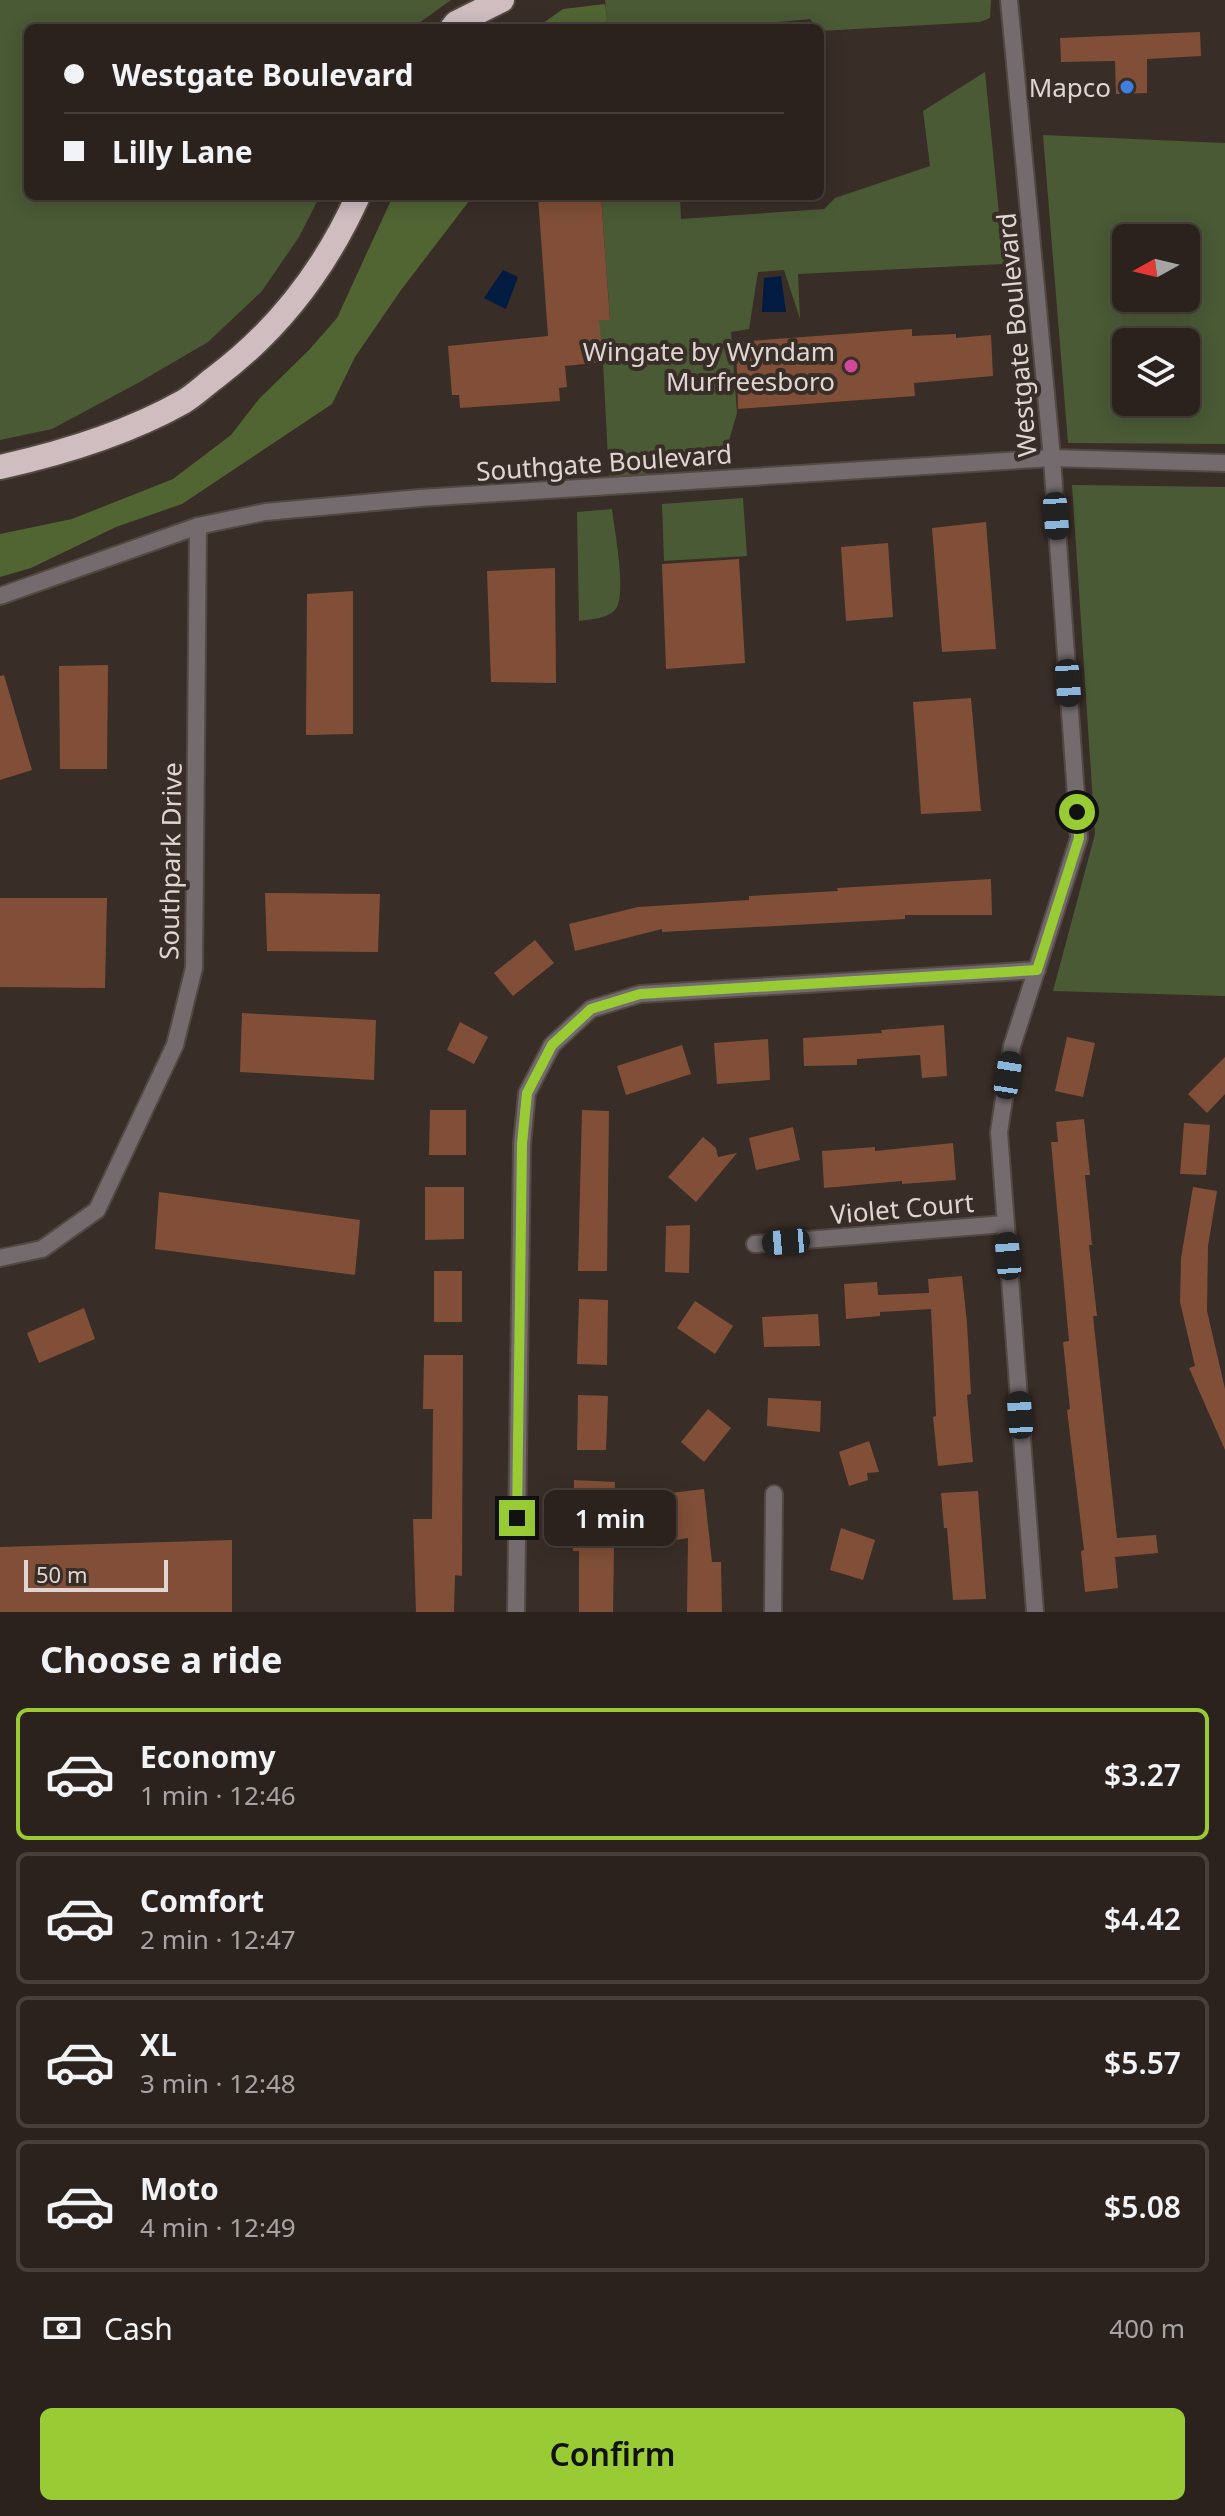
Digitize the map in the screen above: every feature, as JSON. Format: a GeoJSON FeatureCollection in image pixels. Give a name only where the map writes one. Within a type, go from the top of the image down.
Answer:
{"type":"FeatureCollection","features":[{"type":"Feature","properties":{"kind":"highway"},"geometry":{"type":"LineString","coordinates":[[455,24],[502,0]]}},
{"type":"Feature","properties":{"kind":"highway"},"geometry":{"type":"LineString","coordinates":[[0,467],[64,453],[184,401],[246,354],[303,292],[339,238],[356,200]]}},
{"type":"Feature","properties":{"kind":"street","name":"Westgate Boulevard"},"geometry":{"type":"LineString","coordinates":[[1009,0],[1052,458],[1079,838],[1012,1046],[999,1132],[1035,1612]]}},
{"type":"Feature","properties":{"kind":"street","name":"Southgate Boulevard"},"geometry":{"type":"LineString","coordinates":[[0,596],[198,526],[265,512],[416,498],[1052,458],[1225,463]]}},
{"type":"Feature","properties":{"kind":"street","name":"Southpark Drive"},"geometry":{"type":"LineString","coordinates":[[0,1258],[42,1249],[97,1210],[175,1045],[194,968],[198,526]]}},
{"type":"Feature","properties":{"kind":"street"},"geometry":{"type":"LineString","coordinates":[[516,1612],[522,1144],[527,1093],[552,1045],[591,1009],[640,994],[1037,970]]}},
{"type":"Feature","properties":{"kind":"street","name":"Violet Court"},"geometry":{"type":"LineString","coordinates":[[755,1244],[1005,1224]]}},
{"type":"Feature","properties":{"kind":"street"},"geometry":{"type":"LineString","coordinates":[[773,1612],[774,1494]]}},
{"type":"Feature","properties":{"kind":"green space"},"geometry":{"type":"Polygon","coordinates":[[[0,0],[451,0],[418,24],[24,24],[24,200],[318,200],[299,237],[262,291],[208,342],[52,429],[0,440],[0,0]]]}},
{"type":"Feature","properties":{"kind":"green space"},"geometry":{"type":"Polygon","coordinates":[[[605,0],[991,0],[990,18],[980,22],[824,31],[824,24],[814,24],[810,19],[758,24],[605,24],[605,0]]]}},
{"type":"Feature","properties":{"kind":"green space"},"geometry":{"type":"Polygon","coordinates":[[[605,4],[607,19],[605,24],[542,24],[563,9],[605,4]]]}},
{"type":"Feature","properties":{"kind":"green space"},"geometry":{"type":"Polygon","coordinates":[[[985,72],[1004,264],[798,274],[800,319],[784,270],[758,272],[749,329],[731,332],[737,413],[722,464],[609,478],[603,362],[595,320],[610,319],[601,200],[680,200],[681,219],[824,209],[835,198],[930,166],[923,111],[985,72]]]}},
{"type":"Feature","properties":{"kind":"green space"},"geometry":{"type":"Polygon","coordinates":[[[1043,135],[1225,143],[1225,444],[1068,443],[1043,135]]]}},
{"type":"Feature","properties":{"kind":"green space"},"geometry":{"type":"Polygon","coordinates":[[[391,200],[470,200],[401,290],[355,357],[332,404],[182,504],[116,527],[31,568],[0,577],[0,534],[72,519],[173,479],[231,435],[259,399],[337,318],[391,200]]]}},
{"type":"Feature","properties":{"kind":"green space"},"geometry":{"type":"Polygon","coordinates":[[[1072,485],[1225,487],[1225,996],[1053,991],[1095,834],[1072,485]]]}},
{"type":"Feature","properties":{"kind":"green space"},"geometry":{"type":"Polygon","coordinates":[[[743,498],[747,556],[664,561],[662,504],[743,498]]]}},
{"type":"Feature","properties":{"kind":"green space"},"geometry":{"type":"Polygon","coordinates":[[[612,509],[620,577],[619,603],[607,615],[579,621],[577,512],[612,509]]]}},
{"type":"Feature","properties":{"kind":"water"},"geometry":{"type":"Polygon","coordinates":[[[503,270],[518,277],[506,309],[484,298],[503,270]]]}},
{"type":"Feature","properties":{"kind":"water"},"geometry":{"type":"Polygon","coordinates":[[[781,276],[786,312],[762,312],[764,278],[781,276]]]}},
{"type":"Feature","properties":{"kind":"building"},"geometry":{"type":"Polygon","coordinates":[[[1200,32],[1201,56],[1147,59],[1147,93],[1116,94],[1115,61],[1061,62],[1060,38],[1200,32]]]}},
{"type":"Feature","properties":{"kind":"building"},"geometry":{"type":"Polygon","coordinates":[[[538,200],[601,200],[610,320],[599,320],[603,362],[565,366],[567,387],[559,388],[560,401],[460,408],[459,395],[452,395],[448,346],[548,336],[538,200]]]}},
{"type":"Feature","properties":{"kind":"building"},"geometry":{"type":"Polygon","coordinates":[[[912,329],[912,336],[956,334],[956,338],[991,335],[993,376],[914,383],[915,396],[738,409],[736,342],[912,329]]]}},
{"type":"Feature","properties":{"kind":"building"},"geometry":{"type":"Polygon","coordinates":[[[986,522],[996,649],[942,652],[932,528],[986,522]]]}},
{"type":"Feature","properties":{"kind":"building"},"geometry":{"type":"Polygon","coordinates":[[[888,543],[893,617],[846,621],[841,547],[888,543]]]}},
{"type":"Feature","properties":{"kind":"building"},"geometry":{"type":"Polygon","coordinates":[[[739,559],[745,663],[666,669],[662,564],[739,559]]]}},
{"type":"Feature","properties":{"kind":"building"},"geometry":{"type":"Polygon","coordinates":[[[555,568],[556,683],[491,682],[487,571],[555,568]]]}},
{"type":"Feature","properties":{"kind":"building"},"geometry":{"type":"Polygon","coordinates":[[[353,591],[353,734],[306,735],[307,594],[353,591]]]}},
{"type":"Feature","properties":{"kind":"building"},"geometry":{"type":"Polygon","coordinates":[[[108,665],[107,769],[60,769],[59,666],[108,665]]]}},
{"type":"Feature","properties":{"kind":"building"},"geometry":{"type":"Polygon","coordinates":[[[4,675],[32,770],[0,780],[0,676],[4,675]]]}},
{"type":"Feature","properties":{"kind":"building"},"geometry":{"type":"Polygon","coordinates":[[[971,698],[981,811],[921,814],[913,702],[971,698]]]}},
{"type":"Feature","properties":{"kind":"building"},"geometry":{"type":"Polygon","coordinates":[[[991,879],[992,915],[905,915],[905,919],[662,932],[662,929],[575,951],[569,924],[638,907],[749,900],[749,896],[838,891],[837,888],[991,879]]]}},
{"type":"Feature","properties":{"kind":"building"},"geometry":{"type":"Polygon","coordinates":[[[265,893],[380,894],[378,952],[267,951],[265,893]]]}},
{"type":"Feature","properties":{"kind":"building"},"geometry":{"type":"Polygon","coordinates":[[[0,898],[107,898],[105,988],[0,987],[0,898]]]}},
{"type":"Feature","properties":{"kind":"building"},"geometry":{"type":"Polygon","coordinates":[[[535,940],[554,963],[513,996],[494,973],[535,940]]]}},
{"type":"Feature","properties":{"kind":"building"},"geometry":{"type":"Polygon","coordinates":[[[242,1013],[376,1020],[374,1080],[240,1072],[242,1013]]]}},
{"type":"Feature","properties":{"kind":"building"},"geometry":{"type":"Polygon","coordinates":[[[460,1022],[488,1037],[474,1064],[447,1050],[460,1022]]]}},
{"type":"Feature","properties":{"kind":"building"},"geometry":{"type":"Polygon","coordinates":[[[944,1025],[947,1076],[922,1078],[920,1055],[857,1059],[857,1065],[804,1066],[803,1038],[944,1025]]]}},
{"type":"Feature","properties":{"kind":"building"},"geometry":{"type":"Polygon","coordinates":[[[1067,1037],[1095,1043],[1083,1097],[1055,1091],[1067,1037]]]}},
{"type":"Feature","properties":{"kind":"building"},"geometry":{"type":"Polygon","coordinates":[[[768,1039],[770,1080],[717,1084],[714,1043],[768,1039]]]}},
{"type":"Feature","properties":{"kind":"building"},"geometry":{"type":"Polygon","coordinates":[[[682,1045],[691,1074],[626,1095],[617,1066],[682,1045]]]}},
{"type":"Feature","properties":{"kind":"building"},"geometry":{"type":"Polygon","coordinates":[[[1225,1057],[1225,1094],[1207,1113],[1188,1094],[1225,1057]]]}},
{"type":"Feature","properties":{"kind":"building"},"geometry":{"type":"Polygon","coordinates":[[[430,1110],[466,1110],[466,1155],[429,1155],[430,1110]]]}},
{"type":"Feature","properties":{"kind":"building"},"geometry":{"type":"Polygon","coordinates":[[[582,1110],[609,1111],[607,1271],[578,1271],[582,1110]]]}},
{"type":"Feature","properties":{"kind":"building"},"geometry":{"type":"Polygon","coordinates":[[[1084,1119],[1090,1175],[1085,1175],[1092,1245],[1089,1245],[1097,1316],[1093,1316],[1117,1538],[1156,1535],[1158,1553],[1115,1557],[1118,1588],[1085,1592],[1081,1551],[1084,1550],[1067,1410],[1070,1409],[1063,1342],[1069,1341],[1051,1142],[1058,1142],[1056,1122],[1084,1119]]]}},
{"type":"Feature","properties":{"kind":"building"},"geometry":{"type":"Polygon","coordinates":[[[1184,1123],[1210,1125],[1206,1175],[1180,1174],[1184,1123]]]}},
{"type":"Feature","properties":{"kind":"building"},"geometry":{"type":"Polygon","coordinates":[[[793,1127],[800,1160],[756,1170],[749,1138],[793,1127]]]}},
{"type":"Feature","properties":{"kind":"building"},"geometry":{"type":"Polygon","coordinates":[[[703,1137],[716,1148],[718,1157],[737,1153],[696,1202],[668,1177],[703,1137]]]}},
{"type":"Feature","properties":{"kind":"building"},"geometry":{"type":"Polygon","coordinates":[[[953,1143],[956,1180],[824,1188],[822,1151],[875,1147],[875,1151],[953,1143]]]}},
{"type":"Feature","properties":{"kind":"building"},"geometry":{"type":"Polygon","coordinates":[[[425,1187],[464,1187],[464,1239],[425,1240],[425,1187]]]}},
{"type":"Feature","properties":{"kind":"building"},"geometry":{"type":"Polygon","coordinates":[[[1193,1187],[1217,1191],[1208,1246],[1207,1311],[1225,1389],[1225,1450],[1189,1368],[1195,1366],[1180,1302],[1181,1258],[1193,1187]]]}},
{"type":"Feature","properties":{"kind":"building"},"geometry":{"type":"Polygon","coordinates":[[[159,1192],[360,1220],[355,1275],[155,1249],[159,1192]]]}},
{"type":"Feature","properties":{"kind":"building"},"geometry":{"type":"Polygon","coordinates":[[[690,1225],[689,1273],[665,1272],[666,1226],[690,1225]]]}},
{"type":"Feature","properties":{"kind":"building"},"geometry":{"type":"Polygon","coordinates":[[[434,1271],[462,1271],[462,1322],[434,1322],[434,1271]]]}},
{"type":"Feature","properties":{"kind":"building"},"geometry":{"type":"Polygon","coordinates":[[[962,1276],[973,1462],[938,1466],[933,1417],[936,1416],[931,1309],[880,1312],[880,1316],[846,1319],[844,1284],[877,1282],[878,1295],[929,1293],[928,1279],[962,1276]]]}},
{"type":"Feature","properties":{"kind":"building"},"geometry":{"type":"Polygon","coordinates":[[[579,1299],[608,1300],[607,1365],[577,1364],[579,1299]]]}},
{"type":"Feature","properties":{"kind":"building"},"geometry":{"type":"Polygon","coordinates":[[[695,1301],[733,1326],[715,1354],[677,1328],[695,1301]]]}},
{"type":"Feature","properties":{"kind":"building"},"geometry":{"type":"Polygon","coordinates":[[[84,1308],[95,1339],[39,1363],[27,1333],[84,1308]]]}},
{"type":"Feature","properties":{"kind":"building"},"geometry":{"type":"Polygon","coordinates":[[[818,1314],[820,1346],[764,1347],[762,1317],[818,1314]]]}},
{"type":"Feature","properties":{"kind":"building"},"geometry":{"type":"Polygon","coordinates":[[[424,1355],[463,1355],[462,1576],[455,1575],[454,1612],[416,1612],[413,1519],[432,1519],[433,1409],[423,1409],[424,1355]]]}},
{"type":"Feature","properties":{"kind":"building"},"geometry":{"type":"Polygon","coordinates":[[[578,1395],[608,1396],[606,1450],[577,1450],[578,1395]]]}},
{"type":"Feature","properties":{"kind":"building"},"geometry":{"type":"Polygon","coordinates":[[[768,1398],[821,1401],[820,1432],[767,1426],[768,1398]]]}},
{"type":"Feature","properties":{"kind":"building"},"geometry":{"type":"Polygon","coordinates":[[[708,1409],[731,1428],[704,1462],[681,1442],[708,1409]]]}},
{"type":"Feature","properties":{"kind":"building"},"geometry":{"type":"Polygon","coordinates":[[[869,1441],[879,1472],[867,1473],[868,1480],[849,1486],[839,1452],[869,1441]]]}},
{"type":"Feature","properties":{"kind":"building"},"geometry":{"type":"Polygon","coordinates":[[[574,1480],[615,1482],[613,1612],[579,1612],[579,1551],[573,1551],[574,1480]]]}},
{"type":"Feature","properties":{"kind":"building"},"geometry":{"type":"Polygon","coordinates":[[[704,1489],[712,1562],[721,1562],[722,1612],[687,1612],[688,1538],[676,1540],[670,1493],[704,1489]]]}},
{"type":"Feature","properties":{"kind":"building"},"geometry":{"type":"Polygon","coordinates":[[[978,1491],[986,1599],[953,1600],[941,1493],[978,1491]]]}},
{"type":"Feature","properties":{"kind":"building"},"geometry":{"type":"Polygon","coordinates":[[[841,1528],[875,1540],[863,1580],[830,1570],[841,1528]]]}},
{"type":"Feature","properties":{"kind":"building"},"geometry":{"type":"Polygon","coordinates":[[[232,1540],[232,1612],[0,1612],[0,1547],[232,1540]]]}},
{"type":"Feature","properties":{"kind":"place","name":"Mapco"},"geometry":{"type":"Point","coordinates":[1127,87]}},
{"type":"Feature","properties":{"kind":"place","name":"Wingate by Wyndam Murfreesboro"},"geometry":{"type":"Point","coordinates":[851,366]}},
{"type":"Feature","properties":{"kind":"route"},"geometry":{"type":"LineString","coordinates":[[517,1518],[522,1144],[527,1093],[552,1045],[591,1009],[640,994],[1037,970],[1079,838],[1077,812]]}}]}
